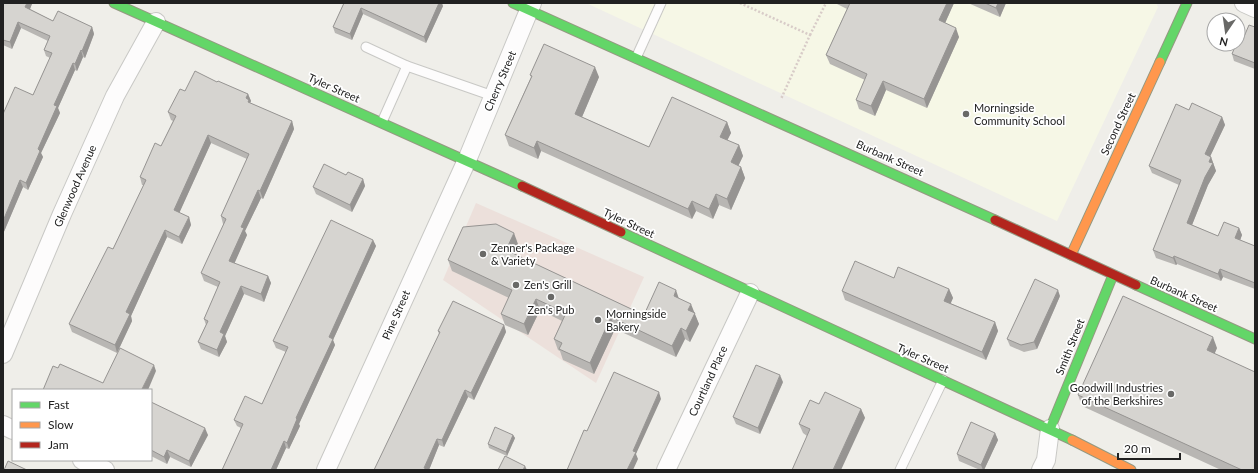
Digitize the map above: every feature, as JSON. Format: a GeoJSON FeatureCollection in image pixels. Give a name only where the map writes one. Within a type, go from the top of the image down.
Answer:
{"type":"FeatureCollection","features":[{"type":"Feature","properties":{"kind":"street","name":"Tyler Street"},"geometry":{"type":"LineString","coordinates":[[114,3],[467,160],[750,293],[1050,429],[1131,470]]}},
{"type":"Feature","properties":{"kind":"street","name":"Burbank Street"},"geometry":{"type":"LineString","coordinates":[[513,3],[531,7],[636,59],[921,185],[1113,275],[1255,339]]}},
{"type":"Feature","properties":{"kind":"street","name":"Second Street"},"geometry":{"type":"LineString","coordinates":[[1071,255],[1187,3]]}},
{"type":"Feature","properties":{"kind":"street"},"geometry":{"type":"LineString","coordinates":[[1244,3],[1255,8]]}},
{"type":"Feature","properties":{"kind":"street","name":"Cherry Street"},"geometry":{"type":"LineString","coordinates":[[467,160],[531,7]]}},
{"type":"Feature","properties":{"kind":"street","name":"Glenwood Avenue"},"geometry":{"type":"LineString","coordinates":[[3,354],[62,214],[112,103],[156,22]]}},
{"type":"Feature","properties":{"kind":"street","name":"Pine Street"},"geometry":{"type":"LineString","coordinates":[[326,470],[467,160]]}},
{"type":"Feature","properties":{"kind":"street","name":"Smith Street"},"geometry":{"type":"LineString","coordinates":[[1050,429],[1113,275]]}},
{"type":"Feature","properties":{"kind":"street","name":"Courtland Place"},"geometry":{"type":"LineString","coordinates":[[666,470],[750,293]]}},
{"type":"Feature","properties":{"kind":"street"},"geometry":{"type":"LineString","coordinates":[[3,425],[12,430]]}},
{"type":"Feature","properties":{"kind":"street"},"geometry":{"type":"LineString","coordinates":[[1041,470],[1046,460],[1050,429]]}},
{"type":"Feature","properties":{"kind":"street"},"geometry":{"type":"LineString","coordinates":[[84,461],[105,470]]}},
{"type":"Feature","properties":{"kind":"lane"},"geometry":{"type":"LineString","coordinates":[[636,59],[662,3]]}},
{"type":"Feature","properties":{"kind":"lane"},"geometry":{"type":"LineString","coordinates":[[366,48],[407,66],[493,96]]}},
{"type":"Feature","properties":{"kind":"lane"},"geometry":{"type":"LineString","coordinates":[[382,122],[407,66]]}},
{"type":"Feature","properties":{"kind":"lane"},"geometry":{"type":"LineString","coordinates":[[900,470],[943,380]]}},
{"type":"Feature","properties":{"kind":"path"},"geometry":{"type":"LineString","coordinates":[[740,3],[810,36]]}},
{"type":"Feature","properties":{"kind":"path"},"geometry":{"type":"LineString","coordinates":[[779,102],[826,3]]}},
{"type":"Feature","properties":{"kind":"shaded area","name":"Morningside Community School"},"geometry":{"type":"Polygon","coordinates":[[[586,3],[1156,3],[1158,7],[1057,221],[586,3]]]}},
{"type":"Feature","properties":{"kind":"shaded area"},"geometry":{"type":"Polygon","coordinates":[[[476,203],[644,277],[596,383],[443,280],[476,203]]]}},
{"type":"Feature","properties":{"kind":"building"},"geometry":{"type":"Polygon","coordinates":[[[3,3],[27,3],[25,7],[53,21],[58,11],[92,27],[82,51],[81,50],[75,64],[73,63],[54,105],[57,106],[38,149],[40,151],[26,183],[20,180],[3,221],[3,114],[15,87],[33,95],[52,53],[44,50],[50,36],[18,22],[10,42],[3,40],[3,3]]]}},
{"type":"Feature","properties":{"kind":"building"},"geometry":{"type":"Polygon","coordinates":[[[344,3],[439,3],[424,37],[361,8],[350,34],[333,27],[344,3]]]}},
{"type":"Feature","properties":{"kind":"building"},"geometry":{"type":"Polygon","coordinates":[[[850,3],[947,3],[939,20],[956,28],[924,99],[883,81],[871,106],[856,100],[867,74],[826,55],[850,3]]]}},
{"type":"Feature","properties":{"kind":"building"},"geometry":{"type":"Polygon","coordinates":[[[985,3],[998,3],[996,8],[985,3]]]}},
{"type":"Feature","properties":{"kind":"building"},"geometry":{"type":"Polygon","coordinates":[[[1249,25],[1255,27],[1255,63],[1232,54],[1233,52],[1246,52],[1246,32],[1249,25]]]}},
{"type":"Feature","properties":{"kind":"building"},"geometry":{"type":"Polygon","coordinates":[[[544,44],[595,67],[575,114],[649,147],[672,97],[727,122],[720,137],[739,145],[731,162],[741,167],[727,199],[716,194],[709,209],[692,201],[688,209],[537,141],[534,148],[505,135],[532,76],[530,75],[544,44]]]}},
{"type":"Feature","properties":{"kind":"building"},"geometry":{"type":"Polygon","coordinates":[[[195,71],[217,82],[218,81],[248,94],[246,98],[249,100],[248,102],[292,121],[260,191],[258,190],[241,227],[244,228],[229,261],[268,276],[261,294],[241,286],[220,332],[224,334],[217,350],[198,342],[208,321],[204,319],[220,282],[201,273],[226,219],[221,216],[249,154],[208,135],[174,210],[189,217],[179,237],[165,230],[126,312],[130,314],[115,345],[69,324],[108,247],[113,249],[146,180],[140,177],[155,143],[161,146],[176,116],[168,112],[180,89],[185,91],[195,71]]]}},
{"type":"Feature","properties":{"kind":"building"},"geometry":{"type":"Polygon","coordinates":[[[1192,103],[1222,117],[1205,154],[1211,157],[1209,162],[1213,163],[1205,177],[1187,223],[1218,236],[1224,222],[1239,228],[1235,238],[1255,246],[1255,283],[1220,269],[1218,274],[1174,256],[1173,258],[1153,250],[1181,180],[1149,166],[1176,104],[1189,110],[1192,103]]]}},
{"type":"Feature","properties":{"kind":"building"},"geometry":{"type":"Polygon","coordinates":[[[324,164],[346,175],[348,172],[363,179],[350,205],[313,187],[324,164]]]}},
{"type":"Feature","properties":{"kind":"building"},"geometry":{"type":"Polygon","coordinates":[[[331,220],[373,240],[329,337],[333,339],[296,418],[297,419],[287,443],[284,441],[271,470],[222,470],[243,424],[234,420],[245,396],[262,404],[288,347],[273,341],[331,220]]]}},
{"type":"Feature","properties":{"kind":"building"},"geometry":{"type":"Polygon","coordinates":[[[496,224],[514,233],[506,250],[644,315],[659,282],[676,290],[674,296],[691,304],[688,310],[695,313],[686,331],[681,328],[672,346],[611,317],[590,363],[559,349],[562,343],[554,339],[566,313],[536,299],[524,324],[501,314],[512,290],[448,260],[463,227],[496,224]]]}},
{"type":"Feature","properties":{"kind":"building"},"geometry":{"type":"Polygon","coordinates":[[[855,261],[894,278],[898,267],[949,289],[944,301],[995,322],[982,352],[842,291],[855,261]]]}},
{"type":"Feature","properties":{"kind":"building"},"geometry":{"type":"Polygon","coordinates":[[[1035,279],[1058,290],[1034,342],[1021,345],[1007,339],[1035,279]]]}},
{"type":"Feature","properties":{"kind":"building","name":"Goodwill Industries of the Berkshires"},"geometry":{"type":"Polygon","coordinates":[[[1123,296],[1213,337],[1207,350],[1255,372],[1255,470],[1242,470],[1078,395],[1123,296]]]}},
{"type":"Feature","properties":{"kind":"building"},"geometry":{"type":"Polygon","coordinates":[[[453,301],[504,325],[471,393],[465,390],[442,440],[437,439],[424,468],[427,469],[374,470],[440,332],[438,331],[453,301]]]}},
{"type":"Feature","properties":{"kind":"building"},"geometry":{"type":"Polygon","coordinates":[[[120,348],[154,365],[142,389],[43,389],[53,366],[58,368],[60,364],[103,383],[120,348]]]}},
{"type":"Feature","properties":{"kind":"building"},"geometry":{"type":"Polygon","coordinates":[[[756,365],[780,375],[758,428],[733,417],[756,365]]]}},
{"type":"Feature","properties":{"kind":"building"},"geometry":{"type":"Polygon","coordinates":[[[614,372],[659,392],[633,451],[636,452],[627,470],[567,470],[584,430],[587,431],[614,372]]]}},
{"type":"Feature","properties":{"kind":"building"},"geometry":{"type":"Polygon","coordinates":[[[825,392],[861,409],[833,470],[792,470],[810,429],[799,424],[810,400],[819,404],[825,392]]]}},
{"type":"Feature","properties":{"kind":"building"},"geometry":{"type":"Polygon","coordinates":[[[152,402],[205,428],[189,461],[167,450],[164,457],[152,451],[152,402]]]}},
{"type":"Feature","properties":{"kind":"building"},"geometry":{"type":"Polygon","coordinates":[[[971,422],[995,433],[981,465],[957,454],[971,422]]]}},
{"type":"Feature","properties":{"kind":"building"},"geometry":{"type":"Polygon","coordinates":[[[495,427],[513,435],[506,452],[488,444],[495,427]]]}},
{"type":"Feature","properties":{"kind":"building"},"geometry":{"type":"Polygon","coordinates":[[[505,456],[525,466],[523,470],[498,470],[505,456]]]}},
{"type":"Feature","properties":{"kind":"building"},"geometry":{"type":"Polygon","coordinates":[[[8,461],[27,470],[4,470],[8,461]]]}},
{"type":"Feature","properties":{"kind":"traffic: fast"},"geometry":{"type":"LineString","coordinates":[[114,3],[522,186]]}},
{"type":"Feature","properties":{"kind":"traffic: fast"},"geometry":{"type":"LineString","coordinates":[[513,3],[995,220]]}},
{"type":"Feature","properties":{"kind":"traffic: fast"},"geometry":{"type":"LineString","coordinates":[[1160,62],[1187,3]]}},
{"type":"Feature","properties":{"kind":"traffic: fast"},"geometry":{"type":"LineString","coordinates":[[621,232],[1072,440]]}},
{"type":"Feature","properties":{"kind":"traffic: fast"},"geometry":{"type":"LineString","coordinates":[[1050,429],[1113,275]]}},
{"type":"Feature","properties":{"kind":"traffic: fast"},"geometry":{"type":"LineString","coordinates":[[1136,285],[1255,339]]}},
{"type":"Feature","properties":{"kind":"traffic: slow"},"geometry":{"type":"LineString","coordinates":[[1071,255],[1160,62]]}},
{"type":"Feature","properties":{"kind":"traffic: slow"},"geometry":{"type":"LineString","coordinates":[[1072,440],[1131,470]]}},
{"type":"Feature","properties":{"kind":"traffic: jam"},"geometry":{"type":"LineString","coordinates":[[522,186],[621,232]]}},
{"type":"Feature","properties":{"kind":"traffic: jam"},"geometry":{"type":"LineString","coordinates":[[995,220],[1136,285]]}},
{"type":"Feature","properties":{"kind":"place","name":"Morningside Community School"},"geometry":{"type":"Point","coordinates":[966,114]}},
{"type":"Feature","properties":{"kind":"place","name":"Zenner's Package & Variety"},"geometry":{"type":"Point","coordinates":[483,254]}},
{"type":"Feature","properties":{"kind":"place","name":"Zen's Grill"},"geometry":{"type":"Point","coordinates":[516,285]}},
{"type":"Feature","properties":{"kind":"place","name":"Zen's Pub"},"geometry":{"type":"Point","coordinates":[551,297]}},
{"type":"Feature","properties":{"kind":"place","name":"Morningside Bakery"},"geometry":{"type":"Point","coordinates":[598,320]}},
{"type":"Feature","properties":{"kind":"place","name":"Goodwill Industries of the Berkshires"},"geometry":{"type":"Point","coordinates":[1171,394]}}]}
